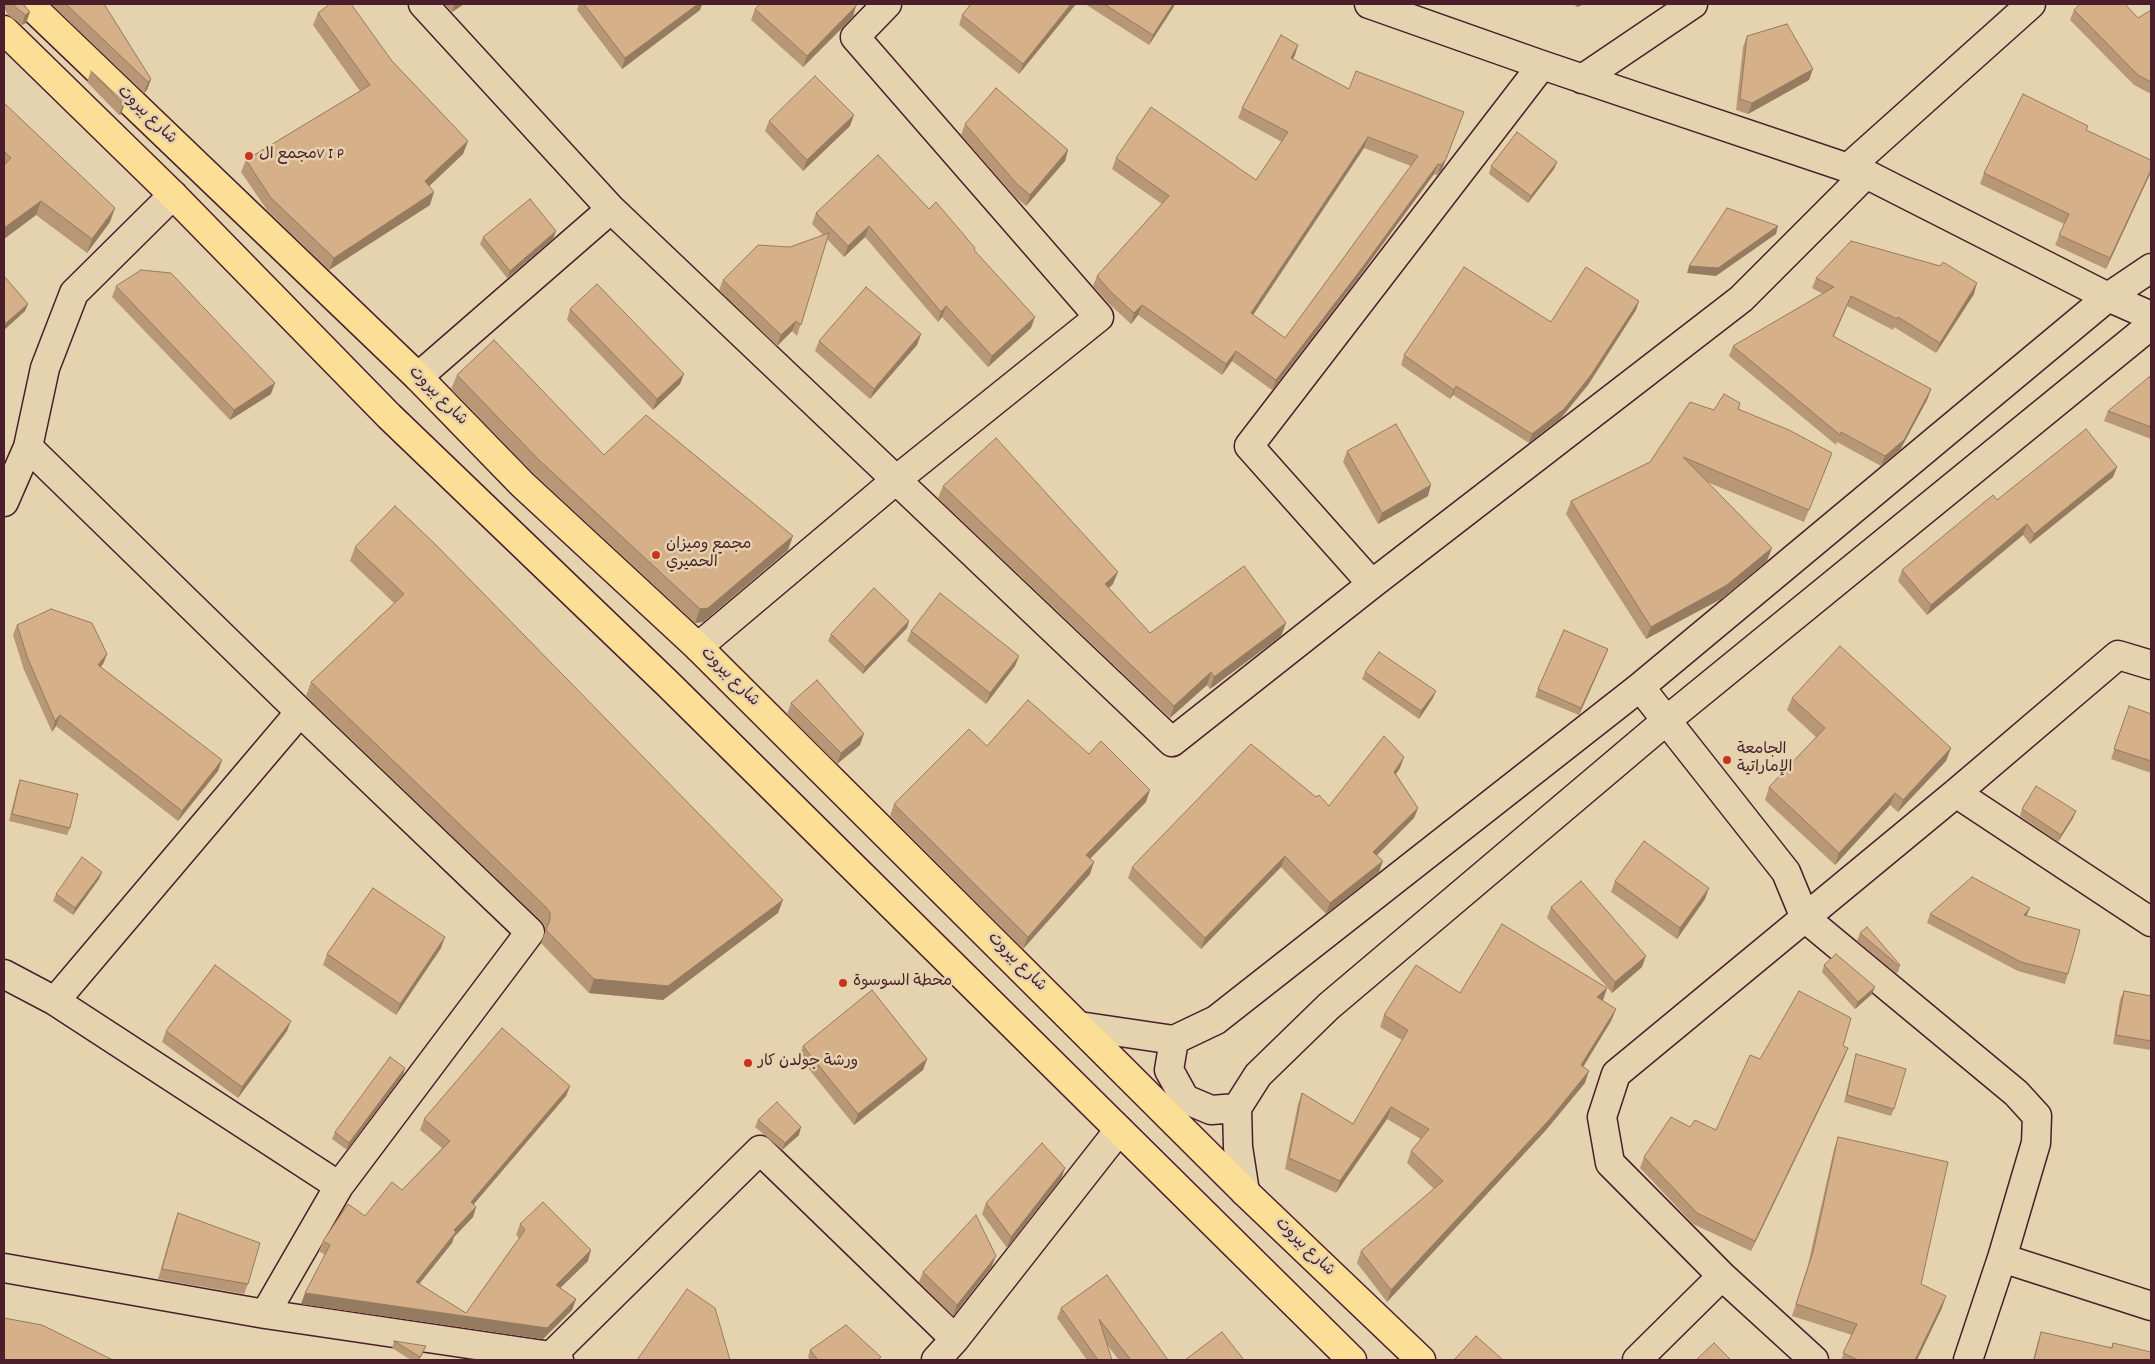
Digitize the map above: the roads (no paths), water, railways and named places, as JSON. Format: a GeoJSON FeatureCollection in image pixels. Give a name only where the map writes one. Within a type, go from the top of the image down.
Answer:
{"type":"FeatureCollection","features":[{"type":"Feature","properties":{"kind":"main road","name":"شارع بيروت"},"geometry":{"type":"LineString","coordinates":[[29,4],[418,377],[522,484],[698,647],[1245,1192],[1421,1360]]}},
{"type":"Feature","properties":{"kind":"main road"},"geometry":{"type":"LineString","coordinates":[[4,30],[173,195],[389,416],[668,684],[1352,1360]]}},
{"type":"Feature","properties":{"kind":"main road"},"geometry":{"type":"LineString","coordinates":[[491,514],[522,484]]}},
{"type":"Feature","properties":{"kind":"street"},"geometry":{"type":"LineString","coordinates":[[423,4],[611,208],[1172,742],[1372,584],[1741,299],[1857,171],[2031,4]]}},
{"type":"Feature","properties":{"kind":"street"},"geometry":{"type":"LineString","coordinates":[[698,647],[896,480],[1099,317],[855,37],[887,4]]}},
{"type":"Feature","properties":{"kind":"street"},"geometry":{"type":"LineString","coordinates":[[1369,4],[1542,66],[1857,171],[2108,297],[2151,316]]}},
{"type":"Feature","properties":{"kind":"street"},"geometry":{"type":"LineString","coordinates":[[1582,79],[1693,4]]}},
{"type":"Feature","properties":{"kind":"street"},"geometry":{"type":"LineString","coordinates":[[1372,584],[1249,446],[1542,66]]}},
{"type":"Feature","properties":{"kind":"street"},"geometry":{"type":"LineString","coordinates":[[4,502],[28,447],[45,368],[74,293],[173,195]]}},
{"type":"Feature","properties":{"kind":"street"},"geometry":{"type":"LineString","coordinates":[[418,377],[611,208]]}},
{"type":"Feature","properties":{"kind":"street"},"geometry":{"type":"LineString","coordinates":[[1079,1026],[1174,1040],[1216,1020],[1640,687],[2108,297],[2151,268]]}},
{"type":"Feature","properties":{"kind":"street"},"geometry":{"type":"LineString","coordinates":[[1245,1192],[1238,1147],[1237,1108],[1258,1075],[1329,1006],[1666,720],[2151,325]]}},
{"type":"Feature","properties":{"kind":"street"},"geometry":{"type":"LineString","coordinates":[[28,447],[300,712],[530,932],[339,1186],[266,1314]]}},
{"type":"Feature","properties":{"kind":"street"},"geometry":{"type":"LineString","coordinates":[[1814,1360],[1722,1276],[1610,1163],[1602,1117],[1616,1074],[1956,793],[2118,655],[2151,665]]}},
{"type":"Feature","properties":{"kind":"street"},"geometry":{"type":"LineString","coordinates":[[1640,687],[1786,872],[1805,918],[2016,1093],[2037,1116],[2036,1143],[2002,1258],[1968,1360]]}},
{"type":"Feature","properties":{"kind":"street"},"geometry":{"type":"LineString","coordinates":[[55,1001],[300,712]]}},
{"type":"Feature","properties":{"kind":"street"},"geometry":{"type":"LineString","coordinates":[[1956,793],[2151,922]]}},
{"type":"Feature","properties":{"kind":"street"},"geometry":{"type":"LineString","coordinates":[[4,974],[55,1001],[339,1186]]}},
{"type":"Feature","properties":{"kind":"street"},"geometry":{"type":"LineString","coordinates":[[1174,1040],[1169,1070],[1185,1099],[1212,1110],[1237,1108]]}},
{"type":"Feature","properties":{"kind":"street"},"geometry":{"type":"LineString","coordinates":[[936,1360],[956,1339],[1119,1130]]}},
{"type":"Feature","properties":{"kind":"street"},"geometry":{"type":"LineString","coordinates":[[4,1268],[266,1314],[555,1358],[760,1150],[956,1339]]}},
{"type":"Feature","properties":{"kind":"street"},"geometry":{"type":"LineString","coordinates":[[2002,1258],[2151,1306]]}},
{"type":"Feature","properties":{"kind":"street"},"geometry":{"type":"LineString","coordinates":[[1638,1360],[1722,1276]]}},
{"type":"Feature","properties":{"kind":"place","name":"مجمع الV I P"},"geometry":{"type":"Point","coordinates":[249,156]}},
{"type":"Feature","properties":{"kind":"place","name":"مجمع وميزان الحميري"},"geometry":{"type":"Point","coordinates":[656,555]}},
{"type":"Feature","properties":{"kind":"place","name":"الجامعة الإماراتية"},"geometry":{"type":"Point","coordinates":[1727,760]}},
{"type":"Feature","properties":{"kind":"place","name":"محطة السوسوة"},"geometry":{"type":"Point","coordinates":[843,983]}},
{"type":"Feature","properties":{"kind":"place","name":"ورشة جولدن كار"},"geometry":{"type":"Point","coordinates":[748,1063]}}]}
